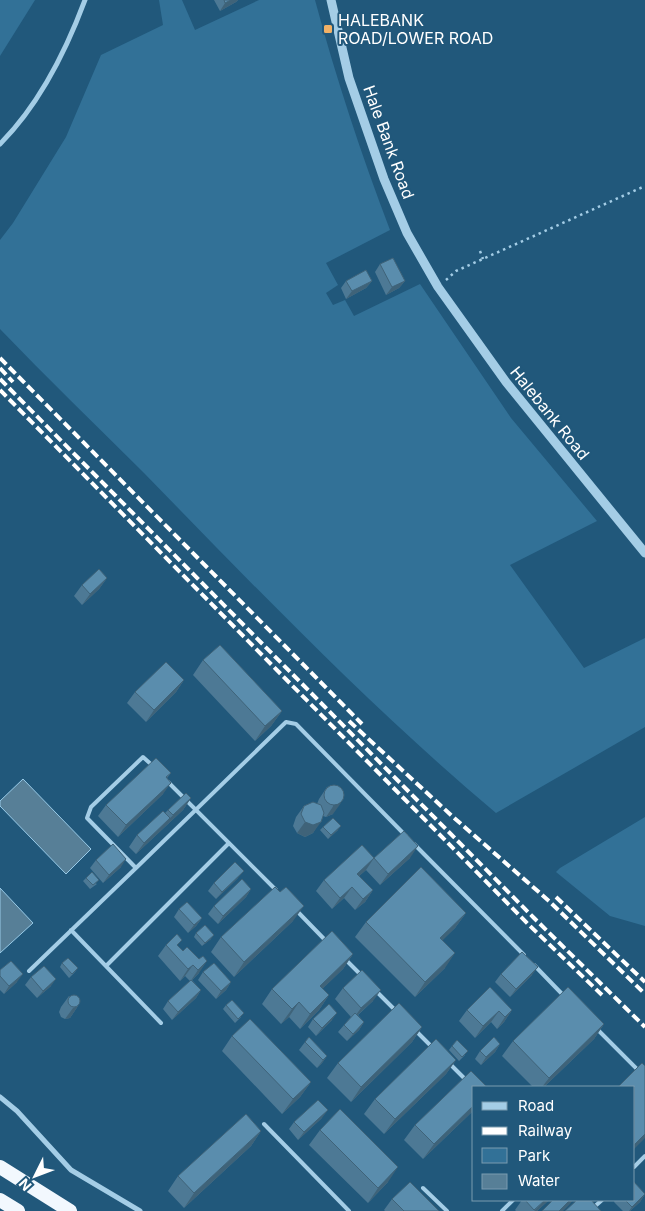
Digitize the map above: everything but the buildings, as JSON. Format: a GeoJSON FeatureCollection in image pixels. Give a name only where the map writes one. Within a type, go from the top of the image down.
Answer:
{"type":"FeatureCollection","features":[{"type":"Feature","properties":{"kind":"highway"},"geometry":{"type":"LineString","coordinates":[[2,1168],[70,1211]]}},
{"type":"Feature","properties":{"kind":"highway"},"geometry":{"type":"LineString","coordinates":[[0,1200],[18,1211]]}},
{"type":"Feature","properties":{"kind":"highway"},"geometry":{"type":"LineString","coordinates":[[0,1204],[12,1211]]}},
{"type":"Feature","properties":{"kind":"street"},"geometry":{"type":"LineString","coordinates":[[0,144],[9,135],[36,98],[58,62],[85,0]]}},
{"type":"Feature","properties":{"kind":"street","name":"Hale Bank Road"},"geometry":{"type":"LineString","coordinates":[[331,0],[349,78],[384,179],[407,233],[438,287]]}},
{"type":"Feature","properties":{"kind":"street","name":"Halebank Road"},"geometry":{"type":"LineString","coordinates":[[438,287],[506,382],[645,553]]}},
{"type":"Feature","properties":{"kind":"street"},"geometry":{"type":"LineString","coordinates":[[0,1097],[17,1110],[71,1170],[140,1211]]}},
{"type":"Feature","properties":{"kind":"lane"},"geometry":{"type":"LineString","coordinates":[[29,971],[286,722],[296,724],[526,957]]}},
{"type":"Feature","properties":{"kind":"lane"},"geometry":{"type":"LineString","coordinates":[[136,868],[87,818],[91,807],[143,756],[156,770]]}},
{"type":"Feature","properties":{"kind":"lane"},"geometry":{"type":"LineString","coordinates":[[162,776],[278,892]]}},
{"type":"Feature","properties":{"kind":"lane"},"geometry":{"type":"LineString","coordinates":[[106,966],[229,843]]}},
{"type":"Feature","properties":{"kind":"lane"},"geometry":{"type":"LineString","coordinates":[[292,906],[334,948]]}},
{"type":"Feature","properties":{"kind":"lane"},"geometry":{"type":"LineString","coordinates":[[71,930],[161,1023]]}},
{"type":"Feature","properties":{"kind":"lane"},"geometry":{"type":"LineString","coordinates":[[341,955],[362,976]]}},
{"type":"Feature","properties":{"kind":"lane"},"geometry":{"type":"LineString","coordinates":[[533,964],[568,1000]]}},
{"type":"Feature","properties":{"kind":"lane"},"geometry":{"type":"LineString","coordinates":[[376,990],[397,1011]]}},
{"type":"Feature","properties":{"kind":"lane"},"geometry":{"type":"LineString","coordinates":[[411,1025],[439,1053]]}},
{"type":"Feature","properties":{"kind":"lane"},"geometry":{"type":"LineString","coordinates":[[596,1028],[645,1077]]}},
{"type":"Feature","properties":{"kind":"lane"},"geometry":{"type":"LineString","coordinates":[[446,1060],[472,1086]]}},
{"type":"Feature","properties":{"kind":"lane"},"geometry":{"type":"LineString","coordinates":[[264,1124],[349,1211]]}},
{"type":"Feature","properties":{"kind":"lane"},"geometry":{"type":"LineString","coordinates":[[635,1167],[645,1156]]}},
{"type":"Feature","properties":{"kind":"lane"},"geometry":{"type":"LineString","coordinates":[[423,1188],[447,1211]]}},
{"type":"Feature","properties":{"kind":"lane"},"geometry":{"type":"LineString","coordinates":[[502,1211],[512,1201]]}},
{"type":"Feature","properties":{"kind":"lane"},"geometry":{"type":"LineString","coordinates":[[589,1204],[595,1210]]}},
{"type":"Feature","properties":{"kind":"path"},"geometry":{"type":"LineString","coordinates":[[438,287],[456,271],[645,186]]}},
{"type":"Feature","properties":{"kind":"path"},"geometry":{"type":"LineString","coordinates":[[480,251],[483,259]]}},
{"type":"Feature","properties":{"kind":"green space"},"geometry":{"type":"Polygon","coordinates":[[[0,0],[35,0],[0,56],[0,0]]]}},
{"type":"Feature","properties":{"kind":"green space"},"geometry":{"type":"Polygon","coordinates":[[[159,0],[182,0],[195,30],[259,0],[315,0],[350,116],[390,230],[326,263],[338,285],[326,293],[333,305],[345,300],[354,316],[420,284],[511,418],[597,521],[510,565],[584,668],[645,638],[645,727],[496,813],[404,732],[316,648],[0,329],[0,240],[13,223],[66,137],[101,55],[163,25],[159,0]]]}},
{"type":"Feature","properties":{"kind":"green space"},"geometry":{"type":"Polygon","coordinates":[[[645,817],[645,926],[610,916],[556,872],[645,817]]]}},
{"type":"Feature","properties":{"kind":"water"},"geometry":{"type":"Polygon","coordinates":[[[23,779],[91,849],[66,874],[0,806],[0,801],[23,779]]]}},
{"type":"Feature","properties":{"kind":"water"},"geometry":{"type":"Polygon","coordinates":[[[0,888],[33,923],[0,953],[0,888]]]}},
{"type":"Feature","properties":{"kind":"railway"},"geometry":{"type":"LineString","coordinates":[[0,358],[362,724]]}},
{"type":"Feature","properties":{"kind":"railway"},"geometry":{"type":"LineString","coordinates":[[0,368],[13,382]]}},
{"type":"Feature","properties":{"kind":"railway"},"geometry":{"type":"LineString","coordinates":[[0,379],[534,918],[645,1027]]}},
{"type":"Feature","properties":{"kind":"railway"},"geometry":{"type":"LineString","coordinates":[[0,390],[528,924],[602,995]]}},
{"type":"Feature","properties":{"kind":"railway"},"geometry":{"type":"LineString","coordinates":[[349,721],[452,816],[549,901],[645,994]]}},
{"type":"Feature","properties":{"kind":"railway"},"geometry":{"type":"LineString","coordinates":[[556,897],[645,982]]}},
{"type":"Feature","properties":{"kind":"place","name":"HALEBANK ROAD/LOWER ROAD"},"geometry":{"type":"Point","coordinates":[328,29]}}]}
